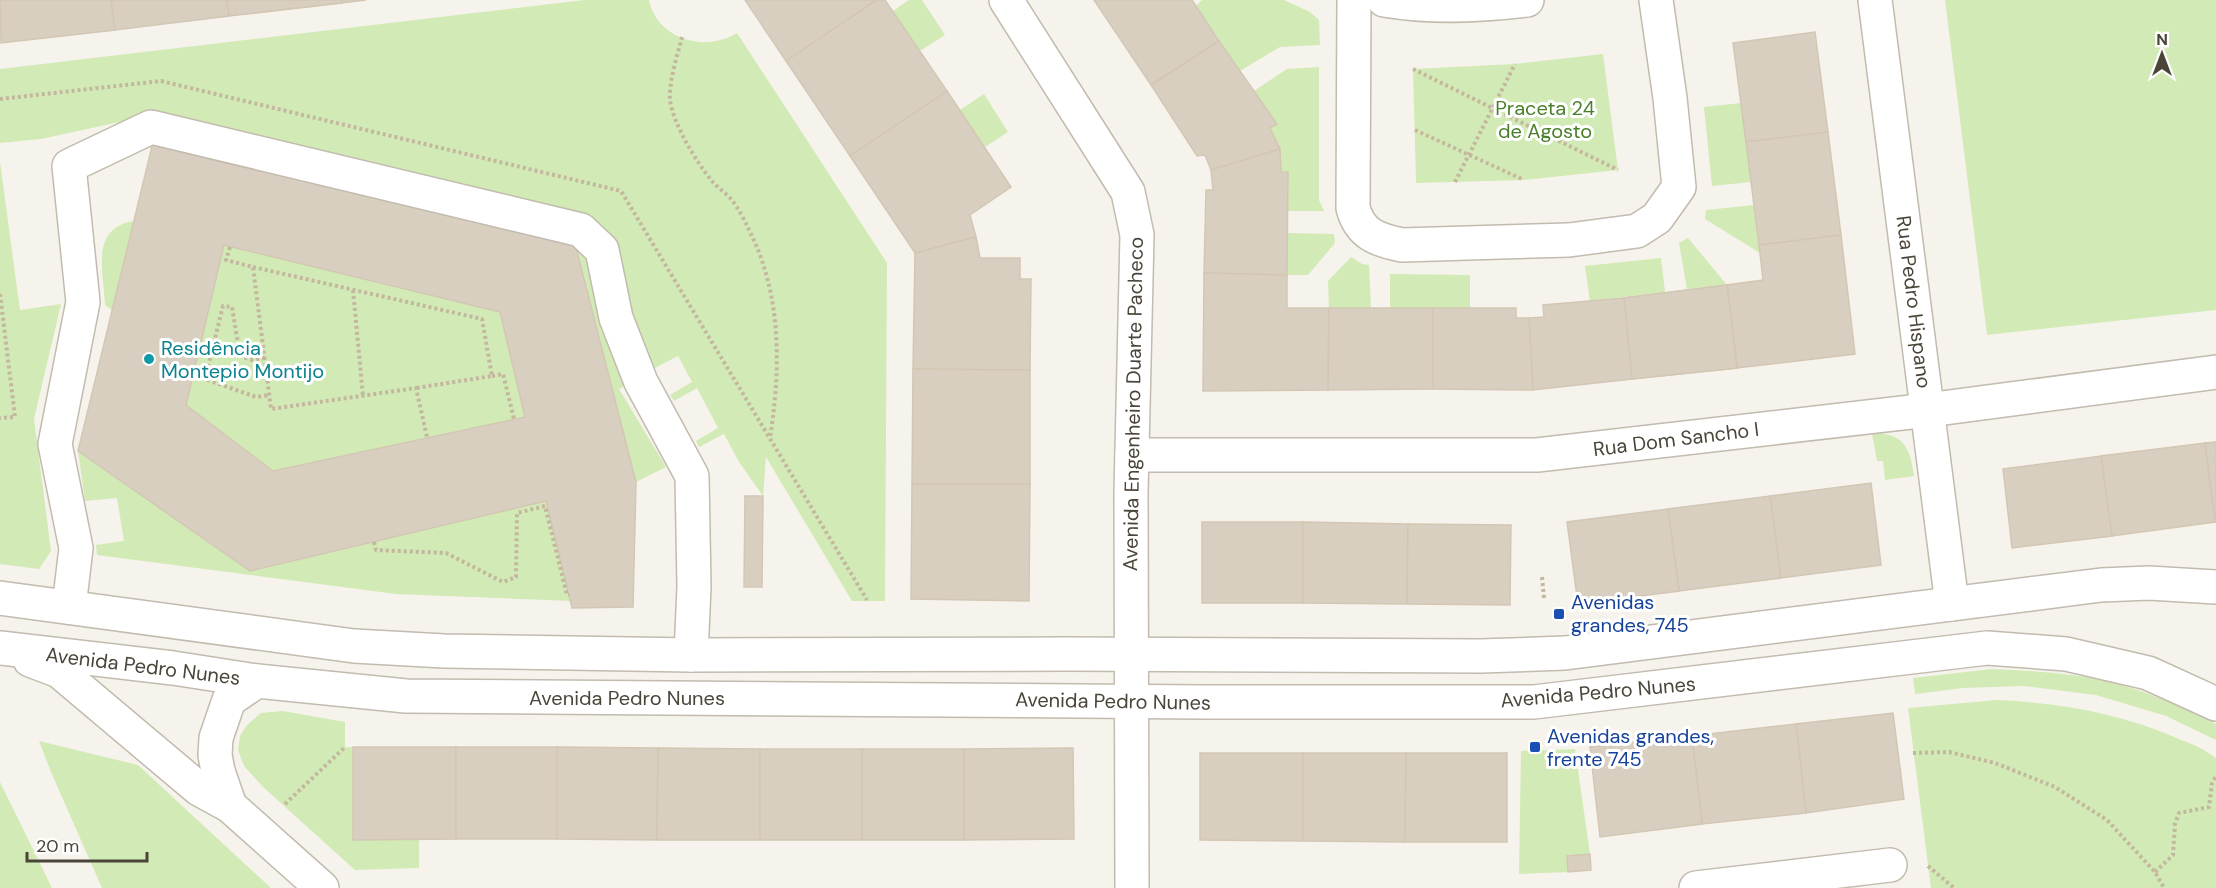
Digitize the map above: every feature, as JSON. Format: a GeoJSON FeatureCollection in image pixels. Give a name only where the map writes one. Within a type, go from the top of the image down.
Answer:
{"type":"FeatureCollection","features":[{"type":"Feature","properties":{"kind":"street","name":"Avenida Engenheiro Duarte Pacheco"},"geometry":{"type":"LineString","coordinates":[[1006,0],[1128,192],[1137,235],[1132,455],[1132,888]]}},
{"type":"Feature","properties":{"kind":"street"},"geometry":{"type":"LineString","coordinates":[[1354,0],[1353,208],[1356,220],[1380,241],[1402,245],[1569,240],[1637,231],[1657,218],[1679,187],[1670,98],[1656,0]]}},
{"type":"Feature","properties":{"kind":"street"},"geometry":{"type":"LineString","coordinates":[[1384,0],[1413,5],[1449,7],[1483,6],[1527,0]]}},
{"type":"Feature","properties":{"kind":"street","name":"Rua Pedro Hispano"},"geometry":{"type":"LineString","coordinates":[[1875,0],[1952,604]]}},
{"type":"Feature","properties":{"kind":"street"},"geometry":{"type":"LineString","coordinates":[[69,607],[76,548],[55,444],[83,302],[69,166],[151,127],[581,230],[602,250],[616,318],[640,382],[692,476],[691,655]]}},
{"type":"Feature","properties":{"kind":"street","name":"Rua Dom Sancho I"},"geometry":{"type":"LineString","coordinates":[[1132,455],[1537,455],[1928,410],[2216,372]]}},
{"type":"Feature","properties":{"kind":"street"},"geometry":{"type":"LineString","coordinates":[[0,598],[354,646],[444,651],[691,655],[1543,655],[2100,585],[2149,583],[2216,587]]}},
{"type":"Feature","properties":{"kind":"street","name":"Avenida Pedro Nunes"},"geometry":{"type":"LineString","coordinates":[[0,649],[173,668],[257,681],[406,696],[1534,702],[1987,648],[2066,654],[2148,673],[2216,704]]}},
{"type":"Feature","properties":{"kind":"street"},"geometry":{"type":"LineString","coordinates":[[0,649],[59,671],[199,789],[230,806],[322,888]]}},
{"type":"Feature","properties":{"kind":"street"},"geometry":{"type":"LineString","coordinates":[[230,806],[218,771],[215,755],[216,738],[229,700],[257,681]]}},
{"type":"Feature","properties":{"kind":"street"},"geometry":{"type":"LineString","coordinates":[[1696,888],[1890,865]]}},
{"type":"Feature","properties":{"kind":"path"},"geometry":{"type":"LineString","coordinates":[[682,37],[670,101],[694,159],[714,184],[732,201],[749,229],[764,267],[775,313],[777,393],[770,439]]}},
{"type":"Feature","properties":{"kind":"path"},"geometry":{"type":"LineString","coordinates":[[1455,182],[1515,64]]}},
{"type":"Feature","properties":{"kind":"path"},"geometry":{"type":"LineString","coordinates":[[1413,69],[1618,170]]}},
{"type":"Feature","properties":{"kind":"path"},"geometry":{"type":"LineString","coordinates":[[1415,130],[1524,180]]}},
{"type":"Feature","properties":{"kind":"path"},"geometry":{"type":"LineString","coordinates":[[230,247],[226,260],[482,319],[492,376]]}},
{"type":"Feature","properties":{"kind":"path"},"geometry":{"type":"LineString","coordinates":[[253,267],[271,409],[503,374],[514,419]]}},
{"type":"Feature","properties":{"kind":"path"},"geometry":{"type":"LineString","coordinates":[[353,290],[363,396]]}},
{"type":"Feature","properties":{"kind":"path"},"geometry":{"type":"LineString","coordinates":[[0,294],[15,417],[0,418]]}},
{"type":"Feature","properties":{"kind":"path"},"geometry":{"type":"LineString","coordinates":[[265,358],[252,360],[240,356],[231,307],[223,306],[205,379],[256,397],[270,395]]}},
{"type":"Feature","properties":{"kind":"path"},"geometry":{"type":"LineString","coordinates":[[416,388],[427,437]]}},
{"type":"Feature","properties":{"kind":"path"},"geometry":{"type":"LineString","coordinates":[[374,542],[376,550],[446,552],[503,582],[516,577],[517,513],[545,506],[567,595],[569,594]]}},
{"type":"Feature","properties":{"kind":"path"},"geometry":{"type":"LineString","coordinates":[[1542,577],[1544,598]]}},
{"type":"Feature","properties":{"kind":"path"},"geometry":{"type":"LineString","coordinates":[[284,805],[345,747]]}},
{"type":"Feature","properties":{"kind":"path"},"geometry":{"type":"LineString","coordinates":[[1913,753],[1950,752],[1995,763],[2055,787],[2107,820],[2154,872],[2164,888]]}},
{"type":"Feature","properties":{"kind":"path"},"geometry":{"type":"LineString","coordinates":[[2154,872],[2173,855],[2175,824],[2179,813],[2209,807],[2212,783],[2216,776]]}},
{"type":"Feature","properties":{"kind":"path"},"geometry":{"type":"LineString","coordinates":[[1929,866],[1954,888]]}},
{"type":"Feature","properties":{"kind":"green space"},"geometry":{"type":"Polygon","coordinates":[[[584,0],[649,0],[654,13],[672,33],[697,42],[711,42],[737,33],[887,263],[885,601],[852,601],[766,457],[763,496],[739,462],[724,434],[699,447],[696,441],[718,428],[697,388],[674,401],[670,395],[692,382],[678,356],[651,370],[625,305],[609,240],[598,223],[156,114],[41,139],[0,143],[0,69],[584,0]]]}},
{"type":"Feature","properties":{"kind":"green space"},"geometry":{"type":"Polygon","coordinates":[[[909,0],[922,0],[945,35],[920,51],[893,11],[909,0]]]}},
{"type":"Feature","properties":{"kind":"green space"},"geometry":{"type":"Polygon","coordinates":[[[1202,0],[1284,0],[1310,12],[1319,20],[1320,45],[1280,47],[1240,71],[1196,6],[1202,0]]]}},
{"type":"Feature","properties":{"kind":"green space"},"geometry":{"type":"Polygon","coordinates":[[[1945,0],[2216,0],[2216,310],[1987,335],[1945,0]]]}},
{"type":"Feature","properties":{"kind":"green space","name":"Praceta 24 de Agosto"},"geometry":{"type":"Polygon","coordinates":[[[1603,54],[1618,170],[1524,180],[1416,183],[1413,69],[1515,64],[1603,54]]]}},
{"type":"Feature","properties":{"kind":"green space"},"geometry":{"type":"Polygon","coordinates":[[[1319,67],[1319,200],[1324,211],[1288,211],[1288,172],[1281,172],[1280,149],[1270,128],[1277,124],[1254,91],[1287,69],[1319,67]]]}},
{"type":"Feature","properties":{"kind":"green space"},"geometry":{"type":"Polygon","coordinates":[[[984,94],[1008,132],[985,147],[960,110],[984,94]]]}},
{"type":"Feature","properties":{"kind":"green space"},"geometry":{"type":"Polygon","coordinates":[[[1741,103],[1751,182],[1712,186],[1704,107],[1741,103]]]}},
{"type":"Feature","properties":{"kind":"green space"},"geometry":{"type":"Polygon","coordinates":[[[0,162],[20,310],[61,304],[34,419],[51,551],[39,569],[0,564],[0,162]]]}},
{"type":"Feature","properties":{"kind":"green space"},"geometry":{"type":"Polygon","coordinates":[[[1754,205],[1760,253],[1705,219],[1706,210],[1754,205]]]}},
{"type":"Feature","properties":{"kind":"green space"},"geometry":{"type":"Polygon","coordinates":[[[134,221],[112,310],[105,305],[102,254],[110,233],[120,225],[134,221]]]}},
{"type":"Feature","properties":{"kind":"green space"},"geometry":{"type":"Polygon","coordinates":[[[1288,233],[1334,234],[1335,243],[1308,275],[1287,275],[1288,233]]]}},
{"type":"Feature","properties":{"kind":"green space"},"geometry":{"type":"Polygon","coordinates":[[[1688,238],[1727,285],[1687,289],[1679,243],[1688,238]]]}},
{"type":"Feature","properties":{"kind":"green space"},"geometry":{"type":"Polygon","coordinates":[[[574,240],[591,251],[627,385],[619,389],[666,467],[636,482],[574,240]]]}},
{"type":"Feature","properties":{"kind":"green space"},"geometry":{"type":"Polygon","coordinates":[[[224,245],[500,312],[525,417],[273,471],[186,405],[224,245]]]}},
{"type":"Feature","properties":{"kind":"green space"},"geometry":{"type":"Polygon","coordinates":[[[1351,257],[1362,264],[1369,265],[1371,308],[1329,308],[1328,281],[1351,257]]]}},
{"type":"Feature","properties":{"kind":"green space"},"geometry":{"type":"Polygon","coordinates":[[[1661,258],[1665,292],[1590,301],[1585,266],[1661,258]]]}},
{"type":"Feature","properties":{"kind":"green space"},"geometry":{"type":"Polygon","coordinates":[[[1390,274],[1470,275],[1470,308],[1390,308],[1390,274]]]}},
{"type":"Feature","properties":{"kind":"green space"},"geometry":{"type":"Polygon","coordinates":[[[1872,433],[1892,436],[1904,444],[1910,457],[1914,476],[1885,480],[1883,461],[1877,461],[1872,433]]]}},
{"type":"Feature","properties":{"kind":"green space"},"geometry":{"type":"Polygon","coordinates":[[[78,451],[250,571],[546,501],[571,601],[396,594],[97,555],[96,545],[124,541],[117,498],[85,501],[78,451]]]}},
{"type":"Feature","properties":{"kind":"green space"},"geometry":{"type":"Polygon","coordinates":[[[1992,669],[2071,675],[2102,680],[2143,692],[2216,724],[2216,740],[2166,716],[2096,695],[2023,686],[1963,688],[1915,694],[1913,678],[1992,669]]]}},
{"type":"Feature","properties":{"kind":"green space"},"geometry":{"type":"Polygon","coordinates":[[[1997,700],[2067,707],[2135,722],[2202,749],[2216,758],[2216,888],[1931,888],[1908,708],[1997,700]]]}},
{"type":"Feature","properties":{"kind":"green space"},"geometry":{"type":"Polygon","coordinates":[[[283,711],[345,722],[345,747],[353,747],[419,839],[419,868],[355,870],[263,787],[244,766],[238,750],[240,736],[247,725],[261,713],[283,711]]]}},
{"type":"Feature","properties":{"kind":"green space"},"geometry":{"type":"Polygon","coordinates":[[[39,741],[138,765],[271,888],[102,888],[39,741]]]}},
{"type":"Feature","properties":{"kind":"green space"},"geometry":{"type":"Polygon","coordinates":[[[1575,749],[1590,854],[1567,856],[1568,872],[1519,874],[1521,751],[1575,749]]]}},
{"type":"Feature","properties":{"kind":"green space"},"geometry":{"type":"Polygon","coordinates":[[[0,782],[52,888],[0,888],[0,782]]]}},
{"type":"Feature","properties":{"kind":"building"},"geometry":{"type":"Polygon","coordinates":[[[0,0],[111,0],[115,30],[1,43],[0,0]]]}},
{"type":"Feature","properties":{"kind":"building"},"geometry":{"type":"Polygon","coordinates":[[[111,0],[227,0],[229,16],[115,30],[111,0]]]}},
{"type":"Feature","properties":{"kind":"building"},"geometry":{"type":"Polygon","coordinates":[[[227,0],[342,0],[342,3],[229,16],[227,0]]]}},
{"type":"Feature","properties":{"kind":"building"},"geometry":{"type":"Polygon","coordinates":[[[342,0],[366,0],[342,3],[342,0]]]}},
{"type":"Feature","properties":{"kind":"building"},"geometry":{"type":"Polygon","coordinates":[[[745,0],[877,0],[786,61],[745,0]]]}},
{"type":"Feature","properties":{"kind":"building"},"geometry":{"type":"Polygon","coordinates":[[[877,0],[885,0],[947,91],[850,156],[786,61],[877,0]]]}},
{"type":"Feature","properties":{"kind":"building"},"geometry":{"type":"Polygon","coordinates":[[[1094,0],[1192,0],[1219,41],[1151,85],[1094,0]]]}},
{"type":"Feature","properties":{"kind":"building"},"geometry":{"type":"Polygon","coordinates":[[[1815,32],[1828,132],[1746,142],[1733,43],[1815,32]]]}},
{"type":"Feature","properties":{"kind":"building"},"geometry":{"type":"Polygon","coordinates":[[[1219,41],[1277,124],[1270,128],[1280,149],[1211,170],[1205,155],[1197,156],[1151,85],[1219,41]]]}},
{"type":"Feature","properties":{"kind":"building"},"geometry":{"type":"Polygon","coordinates":[[[947,91],[1011,187],[970,215],[976,237],[915,253],[850,156],[947,91]]]}},
{"type":"Feature","properties":{"kind":"building"},"geometry":{"type":"Polygon","coordinates":[[[1828,132],[1841,235],[1759,245],[1746,142],[1828,132]]]}},
{"type":"Feature","properties":{"kind":"building","name":"Residência Montepio Montijo"},"geometry":{"type":"Polygon","coordinates":[[[154,138],[574,240],[636,482],[633,607],[572,608],[546,501],[250,571],[78,451],[154,138]],[[224,245],[186,405],[273,471],[525,417],[500,312],[224,245]]]}},
{"type":"Feature","properties":{"kind":"building"},"geometry":{"type":"Polygon","coordinates":[[[1280,149],[1281,172],[1288,172],[1287,275],[1204,273],[1206,190],[1213,190],[1211,170],[1280,149]]]}},
{"type":"Feature","properties":{"kind":"building"},"geometry":{"type":"Polygon","coordinates":[[[1841,235],[1855,354],[1737,368],[1727,285],[1763,280],[1759,245],[1841,235]]]}},
{"type":"Feature","properties":{"kind":"building"},"geometry":{"type":"Polygon","coordinates":[[[976,237],[980,258],[1020,258],[1020,279],[1031,279],[1030,370],[913,369],[915,253],[976,237]]]}},
{"type":"Feature","properties":{"kind":"building"},"geometry":{"type":"Polygon","coordinates":[[[1204,273],[1287,275],[1287,308],[1329,308],[1328,390],[1203,391],[1204,273]]]}},
{"type":"Feature","properties":{"kind":"building"},"geometry":{"type":"Polygon","coordinates":[[[1727,285],[1737,368],[1632,379],[1624,298],[1727,285]]]}},
{"type":"Feature","properties":{"kind":"building"},"geometry":{"type":"Polygon","coordinates":[[[1727,285],[1737,368],[1632,379],[1624,298],[1727,285]]]}},
{"type":"Feature","properties":{"kind":"building"},"geometry":{"type":"Polygon","coordinates":[[[1624,298],[1632,379],[1533,390],[1529,318],[1544,317],[1543,305],[1624,298]]]}},
{"type":"Feature","properties":{"kind":"building"},"geometry":{"type":"Polygon","coordinates":[[[1329,308],[1433,308],[1433,389],[1328,390],[1329,308]]]}},
{"type":"Feature","properties":{"kind":"building"},"geometry":{"type":"Polygon","coordinates":[[[1433,308],[1516,308],[1516,318],[1529,318],[1533,390],[1433,389],[1433,308]]]}},
{"type":"Feature","properties":{"kind":"building"},"geometry":{"type":"Polygon","coordinates":[[[913,369],[1030,370],[1030,484],[912,484],[913,369]]]}},
{"type":"Feature","properties":{"kind":"building"},"geometry":{"type":"Polygon","coordinates":[[[2216,442],[2216,522],[2215,522],[2205,443],[2216,442]]]}},
{"type":"Feature","properties":{"kind":"building"},"geometry":{"type":"Polygon","coordinates":[[[2205,443],[2215,522],[2112,536],[2101,456],[2205,443]]]}},
{"type":"Feature","properties":{"kind":"building"},"geometry":{"type":"Polygon","coordinates":[[[2101,456],[2112,536],[2012,548],[2003,469],[2101,456]]]}},
{"type":"Feature","properties":{"kind":"building"},"geometry":{"type":"Polygon","coordinates":[[[1871,483],[1881,565],[1781,578],[1770,496],[1871,483]]]}},
{"type":"Feature","properties":{"kind":"building"},"geometry":{"type":"Polygon","coordinates":[[[912,484],[1030,484],[1029,601],[911,599],[912,484]]]}},
{"type":"Feature","properties":{"kind":"building"},"geometry":{"type":"Polygon","coordinates":[[[745,496],[763,496],[762,587],[744,587],[745,496]]]}},
{"type":"Feature","properties":{"kind":"building"},"geometry":{"type":"Polygon","coordinates":[[[1770,496],[1781,578],[1679,591],[1668,509],[1770,496]]]}},
{"type":"Feature","properties":{"kind":"building"},"geometry":{"type":"Polygon","coordinates":[[[1668,509],[1679,591],[1578,604],[1567,522],[1668,509]]]}},
{"type":"Feature","properties":{"kind":"building"},"geometry":{"type":"Polygon","coordinates":[[[1202,522],[1303,522],[1303,603],[1202,603],[1202,522]]]}},
{"type":"Feature","properties":{"kind":"building"},"geometry":{"type":"Polygon","coordinates":[[[1303,522],[1408,524],[1407,604],[1303,603],[1303,522]]]}},
{"type":"Feature","properties":{"kind":"building"},"geometry":{"type":"Polygon","coordinates":[[[1408,524],[1511,525],[1510,605],[1407,604],[1408,524]]]}},
{"type":"Feature","properties":{"kind":"building"},"geometry":{"type":"Polygon","coordinates":[[[1893,713],[1904,799],[1806,813],[1796,724],[1893,713]]]}},
{"type":"Feature","properties":{"kind":"building"},"geometry":{"type":"Polygon","coordinates":[[[1796,724],[1806,813],[1702,824],[1692,736],[1796,724]]]}},
{"type":"Feature","properties":{"kind":"building"},"geometry":{"type":"Polygon","coordinates":[[[1692,736],[1702,824],[1600,837],[1590,747],[1692,736]]]}},
{"type":"Feature","properties":{"kind":"building"},"geometry":{"type":"Polygon","coordinates":[[[353,747],[456,747],[456,839],[353,840],[353,747]]]}},
{"type":"Feature","properties":{"kind":"building"},"geometry":{"type":"Polygon","coordinates":[[[456,747],[557,747],[557,839],[456,839],[456,747]]]}},
{"type":"Feature","properties":{"kind":"building"},"geometry":{"type":"Polygon","coordinates":[[[557,747],[658,748],[657,840],[557,839],[557,747]]]}},
{"type":"Feature","properties":{"kind":"building"},"geometry":{"type":"Polygon","coordinates":[[[658,748],[760,749],[760,840],[657,840],[658,748]]]}},
{"type":"Feature","properties":{"kind":"building"},"geometry":{"type":"Polygon","coordinates":[[[1073,748],[1074,839],[964,840],[964,749],[1073,748]]]}},
{"type":"Feature","properties":{"kind":"building"},"geometry":{"type":"Polygon","coordinates":[[[760,749],[862,749],[862,840],[760,840],[760,749]]]}},
{"type":"Feature","properties":{"kind":"building"},"geometry":{"type":"Polygon","coordinates":[[[862,749],[964,749],[964,840],[862,840],[862,749]]]}},
{"type":"Feature","properties":{"kind":"building"},"geometry":{"type":"Polygon","coordinates":[[[1200,753],[1303,753],[1303,841],[1200,840],[1200,753]]]}},
{"type":"Feature","properties":{"kind":"building"},"geometry":{"type":"Polygon","coordinates":[[[1303,753],[1406,753],[1405,842],[1303,841],[1303,753]]]}},
{"type":"Feature","properties":{"kind":"building"},"geometry":{"type":"Polygon","coordinates":[[[1406,753],[1507,753],[1507,842],[1405,842],[1406,753]]]}},
{"type":"Feature","properties":{"kind":"building"},"geometry":{"type":"Polygon","coordinates":[[[1590,854],[1591,870],[1568,872],[1567,856],[1590,854]]]}},
{"type":"Feature","properties":{"kind":"place","name":"Residência Montepio Montijo"},"geometry":{"type":"Point","coordinates":[149,359]}},
{"type":"Feature","properties":{"kind":"place","name":"Avenidas grandes, 745"},"geometry":{"type":"Point","coordinates":[1559,614]}},
{"type":"Feature","properties":{"kind":"place","name":"Avenidas grandes, frente 745"},"geometry":{"type":"Point","coordinates":[1535,747]}}]}
